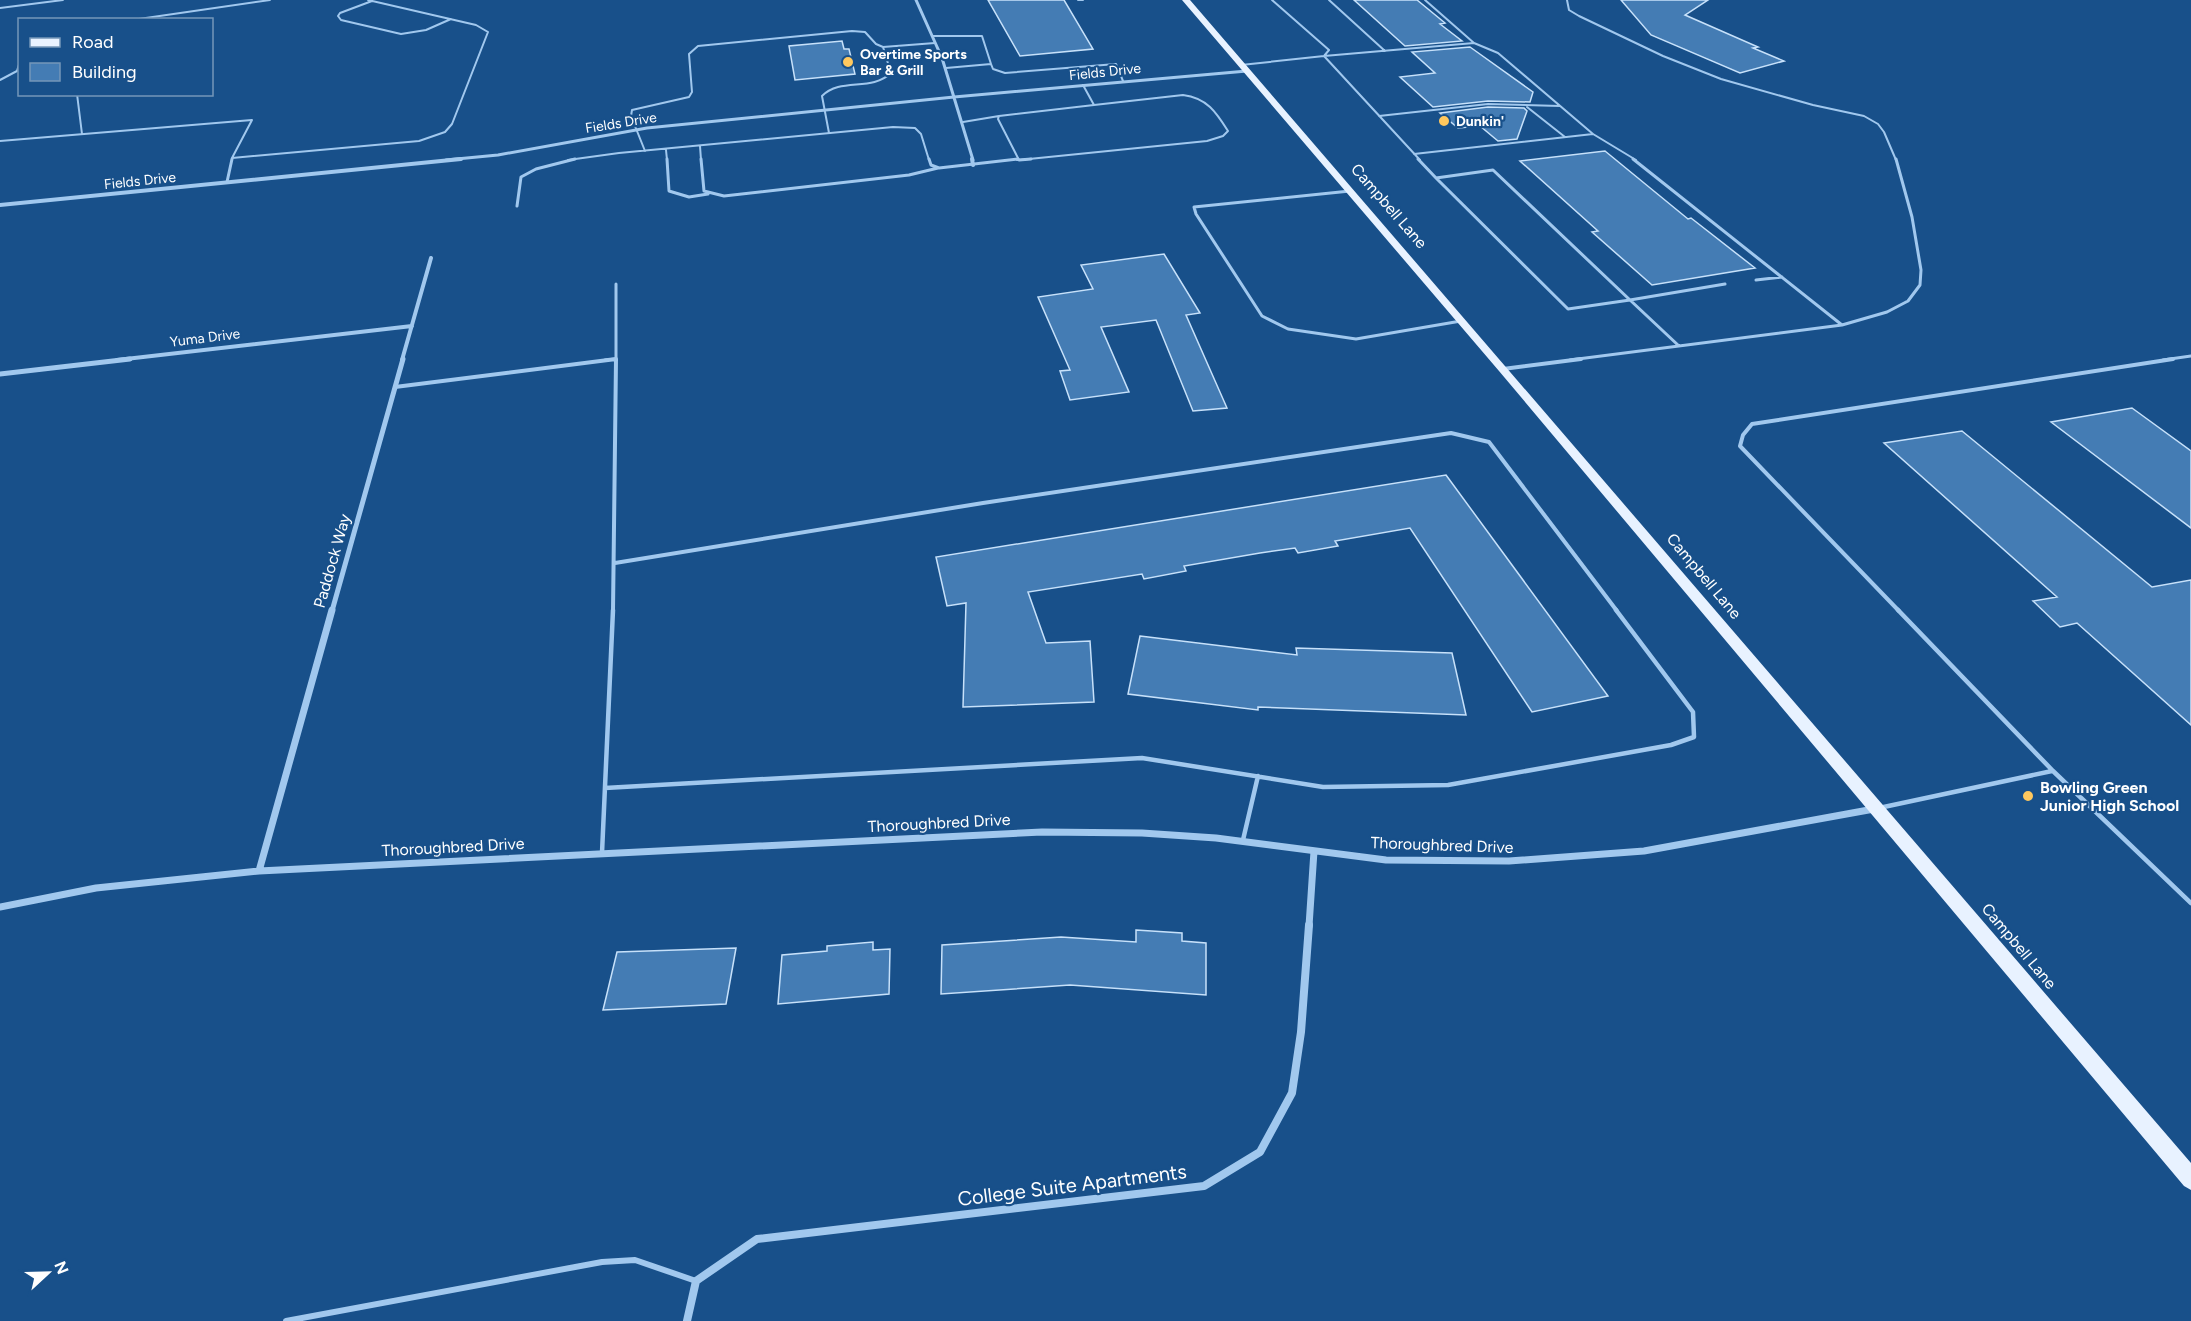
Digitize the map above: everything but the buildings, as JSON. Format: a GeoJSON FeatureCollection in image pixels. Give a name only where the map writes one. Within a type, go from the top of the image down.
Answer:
{"type":"FeatureCollection","features":[{"type":"Feature","properties":{"kind":"main road","name":"Campbell Lane"},"geometry":{"type":"LineString","coordinates":[[1186,0],[1503,369],[2191,1179]]}},
{"type":"Feature","properties":{"kind":"street"},"geometry":{"type":"LineString","coordinates":[[916,0],[945,68],[963,122],[973,165]]}},
{"type":"Feature","properties":{"kind":"street","name":"Fields Drive"},"geometry":{"type":"LineString","coordinates":[[0,205],[498,155],[637,130],[1244,68]]}},
{"type":"Feature","properties":{"kind":"street","name":"Paddock Way"},"geometry":{"type":"LineString","coordinates":[[259,871],[431,258]]}},
{"type":"Feature","properties":{"kind":"street","name":"Yuma Drive"},"geometry":{"type":"LineString","coordinates":[[0,374],[412,326]]}},
{"type":"Feature","properties":{"kind":"street","name":"Thoroughbred Drive"},"geometry":{"type":"LineString","coordinates":[[0,907],[29,900],[142,882],[259,871],[1042,832],[1108,831],[1243,840],[1405,861],[1515,862],[1654,849],[1876,809]]}},
{"type":"Feature","properties":{"kind":"street","name":"College Suite Apartments"},"geometry":{"type":"LineString","coordinates":[[696,1281],[757,1239],[1204,1186],[1260,1152],[1292,1093],[1301,1032],[1314,851]]}},
{"type":"Feature","properties":{"kind":"street"},"geometry":{"type":"LineString","coordinates":[[687,1321],[696,1281]]}},
{"type":"Feature","properties":{"kind":"lane"},"geometry":{"type":"LineString","coordinates":[[0,8],[63,0]]}},
{"type":"Feature","properties":{"kind":"lane"},"geometry":{"type":"LineString","coordinates":[[146,18],[270,0]]}},
{"type":"Feature","properties":{"kind":"lane"},"geometry":{"type":"LineString","coordinates":[[232,158],[419,141],[445,132],[452,124],[488,37],[488,32],[451,19],[370,0],[338,16],[341,20],[401,34],[426,30],[451,19]]}},
{"type":"Feature","properties":{"kind":"lane"},"geometry":{"type":"LineString","coordinates":[[1078,0],[1083,0]]}},
{"type":"Feature","properties":{"kind":"lane"},"geometry":{"type":"LineString","coordinates":[[1272,0],[1329,50],[1324,56]]}},
{"type":"Feature","properties":{"kind":"lane"},"geometry":{"type":"LineString","coordinates":[[1329,0],[1385,51]]}},
{"type":"Feature","properties":{"kind":"lane"},"geometry":{"type":"LineString","coordinates":[[1425,0],[1474,43],[1498,53],[1593,134],[1637,161],[1842,325]]}},
{"type":"Feature","properties":{"kind":"lane"},"geometry":{"type":"LineString","coordinates":[[1503,369],[1842,325],[1903,304],[1917,292],[1921,283],[1914,221],[1884,130],[1877,122],[1862,116],[1778,95],[1692,68],[1579,16],[1569,9],[1567,0]]}},
{"type":"Feature","properties":{"kind":"lane"},"geometry":{"type":"LineString","coordinates":[[645,152],[631,116],[632,110],[639,106],[689,97],[692,92],[689,54],[698,46],[852,31],[868,32],[876,44],[883,46],[935,43]]}},
{"type":"Feature","properties":{"kind":"lane"},"geometry":{"type":"LineString","coordinates":[[932,36],[982,36],[993,69],[1005,73],[1116,64],[1124,81]]}},
{"type":"Feature","properties":{"kind":"lane"},"geometry":{"type":"LineString","coordinates":[[1244,68],[1324,56],[1474,43]]}},
{"type":"Feature","properties":{"kind":"lane"},"geometry":{"type":"LineString","coordinates":[[829,133],[822,96],[828,90],[874,84],[890,76],[883,46]]}},
{"type":"Feature","properties":{"kind":"lane"},"geometry":{"type":"LineString","coordinates":[[1324,56],[1436,178],[1568,309],[1725,284]]}},
{"type":"Feature","properties":{"kind":"lane"},"geometry":{"type":"LineString","coordinates":[[945,68],[991,64]]}},
{"type":"Feature","properties":{"kind":"lane"},"geometry":{"type":"LineString","coordinates":[[12,76],[18,68]]}},
{"type":"Feature","properties":{"kind":"lane"},"geometry":{"type":"LineString","coordinates":[[0,80],[18,76]]}},
{"type":"Feature","properties":{"kind":"lane"},"geometry":{"type":"LineString","coordinates":[[1083,85],[1094,105]]}},
{"type":"Feature","properties":{"kind":"lane"},"geometry":{"type":"LineString","coordinates":[[666,150],[669,191],[689,197],[709,194],[724,196],[909,175],[939,168],[1207,141],[1223,136],[1228,131],[1207,100],[1197,96],[1183,95],[963,122]]}},
{"type":"Feature","properties":{"kind":"lane"},"geometry":{"type":"LineString","coordinates":[[77,96],[82,134]]}},
{"type":"Feature","properties":{"kind":"lane"},"geometry":{"type":"LineString","coordinates":[[1379,116],[1488,104],[1560,106]]}},
{"type":"Feature","properties":{"kind":"lane"},"geometry":{"type":"LineString","coordinates":[[1527,106],[1565,137]]}},
{"type":"Feature","properties":{"kind":"lane"},"geometry":{"type":"LineString","coordinates":[[999,116],[998,119],[1019,160]]}},
{"type":"Feature","properties":{"kind":"lane"},"geometry":{"type":"LineString","coordinates":[[0,141],[252,120],[232,158],[226,182]]}},
{"type":"Feature","properties":{"kind":"lane"},"geometry":{"type":"LineString","coordinates":[[517,206],[521,177],[531,170],[577,160],[893,127],[915,128],[921,134],[931,165],[939,168]]}},
{"type":"Feature","properties":{"kind":"lane"},"geometry":{"type":"LineString","coordinates":[[1414,154],[1593,134]]}},
{"type":"Feature","properties":{"kind":"lane"},"geometry":{"type":"LineString","coordinates":[[700,146],[704,190],[709,194]]}},
{"type":"Feature","properties":{"kind":"lane"},"geometry":{"type":"LineString","coordinates":[[1436,178],[1493,171],[1679,346]]}},
{"type":"Feature","properties":{"kind":"lane"},"geometry":{"type":"LineString","coordinates":[[1350,191],[1194,207],[1262,316],[1288,329],[1356,339],[1462,321]]}},
{"type":"Feature","properties":{"kind":"lane"},"geometry":{"type":"LineString","coordinates":[[1756,280],[1782,277]]}},
{"type":"Feature","properties":{"kind":"lane"},"geometry":{"type":"LineString","coordinates":[[602,853],[615,563],[616,284]]}},
{"type":"Feature","properties":{"kind":"lane"},"geometry":{"type":"LineString","coordinates":[[2191,356],[1752,424],[1743,435],[1740,446],[2053,771],[2191,903]]}},
{"type":"Feature","properties":{"kind":"lane"},"geometry":{"type":"LineString","coordinates":[[395,387],[616,359]]}},
{"type":"Feature","properties":{"kind":"lane"},"geometry":{"type":"LineString","coordinates":[[605,788],[1142,758],[1323,787],[1448,785],[1671,745],[1694,736],[1693,712],[1489,442],[1451,433],[983,503],[615,563]]}},
{"type":"Feature","properties":{"kind":"lane"},"geometry":{"type":"LineString","coordinates":[[1876,809],[2053,771]]}},
{"type":"Feature","properties":{"kind":"lane"},"geometry":{"type":"LineString","coordinates":[[1243,840],[1258,776]]}},
{"type":"Feature","properties":{"kind":"lane"},"geometry":{"type":"LineString","coordinates":[[286,1321],[602,1262],[635,1260],[696,1281]]}},
{"type":"Feature","properties":{"kind":"place","name":"Overtime Sports Bar & Grill"},"geometry":{"type":"Point","coordinates":[848,62]}},
{"type":"Feature","properties":{"kind":"place","name":"Dunkin'"},"geometry":{"type":"Point","coordinates":[1444,121]}},
{"type":"Feature","properties":{"kind":"place","name":"Bowling Green Junior High School"},"geometry":{"type":"Point","coordinates":[2028,796]}}]}
